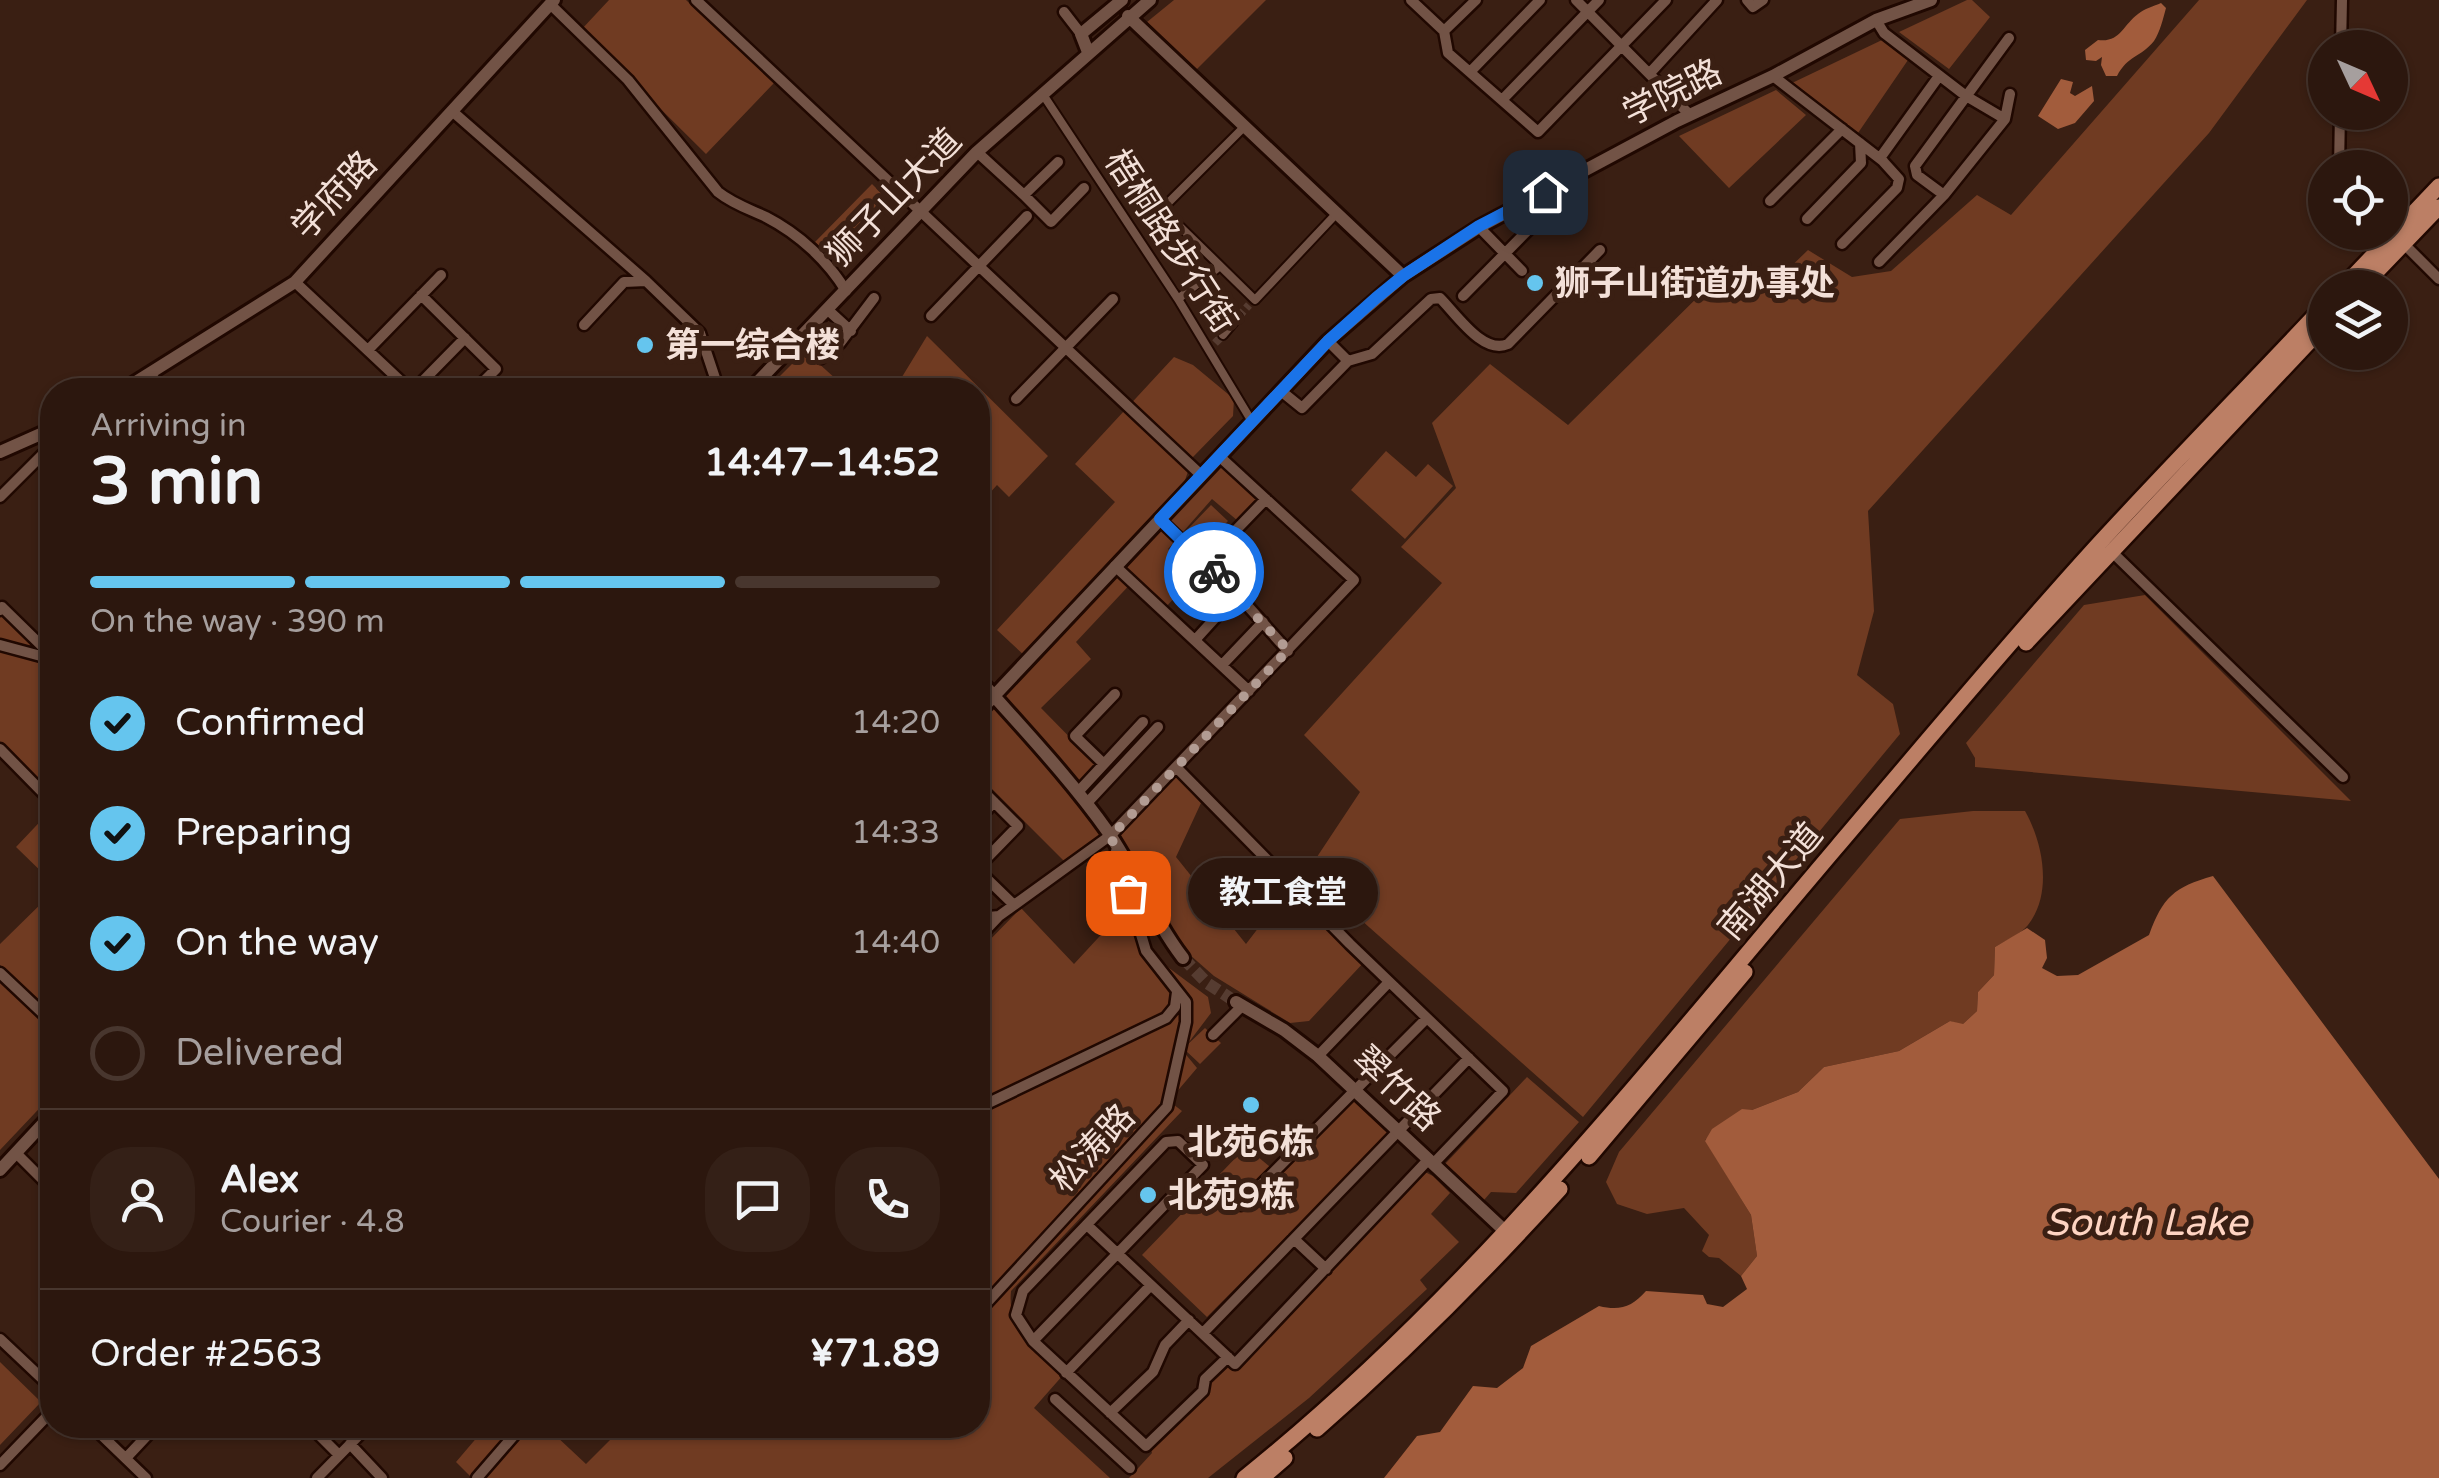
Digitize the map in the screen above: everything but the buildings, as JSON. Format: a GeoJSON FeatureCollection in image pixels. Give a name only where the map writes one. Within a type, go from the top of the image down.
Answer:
{"type":"FeatureCollection","features":[{"type":"Feature","properties":{"kind":"main road"},"geometry":{"type":"LineString","coordinates":[[2408,221],[2439,186]]}},
{"type":"Feature","properties":{"kind":"main road"},"geometry":{"type":"LineString","coordinates":[[2408,227],[2439,207]]}},
{"type":"Feature","properties":{"kind":"main road"},"geometry":{"type":"LineString","coordinates":[[2360,270],[2381,250]]}},
{"type":"Feature","properties":{"kind":"main road","name":"南湖大道"},"geometry":{"type":"LineString","coordinates":[[1244,1478],[1364,1373],[1582,1150],[2093,550],[2308,323]]}},
{"type":"Feature","properties":{"kind":"main road","name":"南湖大道"},"geometry":{"type":"LineString","coordinates":[[1262,1478],[1369,1384],[1527,1226],[1620,1123],[1968,708],[2110,550],[2308,343]]}},
{"type":"Feature","properties":{"kind":"street"},"geometry":{"type":"LineString","coordinates":[[696,0],[1201,475]]}},
{"type":"Feature","properties":{"kind":"street","name":"狮子山大道"},"geometry":{"type":"LineString","coordinates":[[762,378],[977,152],[1150,0]]}},
{"type":"Feature","properties":{"kind":"street"},"geometry":{"type":"LineString","coordinates":[[1412,0],[1444,31],[1448,53],[1538,132],[1666,0]]}},
{"type":"Feature","properties":{"kind":"street"},"geometry":{"type":"LineString","coordinates":[[1444,31],[1476,0]]}},
{"type":"Feature","properties":{"kind":"street"},"geometry":{"type":"LineString","coordinates":[[1470,72],[1540,0]]}},
{"type":"Feature","properties":{"kind":"street"},"geometry":{"type":"LineString","coordinates":[[1576,0],[1690,114]]}},
{"type":"Feature","properties":{"kind":"street"},"geometry":{"type":"LineString","coordinates":[[1502,100],[1599,0]]}},
{"type":"Feature","properties":{"kind":"street"},"geometry":{"type":"LineString","coordinates":[[1650,72],[1717,0]]}},
{"type":"Feature","properties":{"kind":"street"},"geometry":{"type":"LineString","coordinates":[[1746,0],[1753,7],[1763,0]]}},
{"type":"Feature","properties":{"kind":"street","name":"学院路"},"geometry":{"type":"LineString","coordinates":[[990,699],[1328,341],[1403,276],[1479,226],[1690,114],[1773,76],[1876,20],[1931,0]]}},
{"type":"Feature","properties":{"kind":"street"},"geometry":{"type":"LineString","coordinates":[[2341,30],[2342,0]]}},
{"type":"Feature","properties":{"kind":"street"},"geometry":{"type":"LineString","coordinates":[[552,2],[628,80],[718,192],[732,203],[769,218],[807,244],[846,291]]}},
{"type":"Feature","properties":{"kind":"street","name":"学府路"},"geometry":{"type":"LineString","coordinates":[[144,378],[295,282],[552,2]]}},
{"type":"Feature","properties":{"kind":"street"},"geometry":{"type":"LineString","coordinates":[[1082,34],[1116,2],[1403,276]]}},
{"type":"Feature","properties":{"kind":"street"},"geometry":{"type":"LineString","coordinates":[[1064,12],[1082,34],[1088,52]]}},
{"type":"Feature","properties":{"kind":"street"},"geometry":{"type":"LineString","coordinates":[[1876,20],[1884,33],[1939,76],[2006,120]]}},
{"type":"Feature","properties":{"kind":"street"},"geometry":{"type":"LineString","coordinates":[[1944,195],[1917,176],[1915,166],[2009,38]]}},
{"type":"Feature","properties":{"kind":"street"},"geometry":{"type":"LineString","coordinates":[[1773,76],[1892,168]]}},
{"type":"Feature","properties":{"kind":"street"},"geometry":{"type":"LineString","coordinates":[[1880,158],[1939,76]]}},
{"type":"Feature","properties":{"kind":"street","name":"梧桐路步行街"},"geometry":{"type":"LineString","coordinates":[[1042,92],[1212,347],[1251,420]]}},
{"type":"Feature","properties":{"kind":"street"},"geometry":{"type":"LineString","coordinates":[[1879,262],[1944,195],[2006,120],[2010,94]]}},
{"type":"Feature","properties":{"kind":"street"},"geometry":{"type":"LineString","coordinates":[[452,111],[700,332],[715,378]]}},
{"type":"Feature","properties":{"kind":"street"},"geometry":{"type":"LineString","coordinates":[[1244,126],[1162,210],[1252,302],[1337,214]]}},
{"type":"Feature","properties":{"kind":"street"},"geometry":{"type":"LineString","coordinates":[[1770,201],[1842,129]]}},
{"type":"Feature","properties":{"kind":"street"},"geometry":{"type":"LineString","coordinates":[[1807,219],[1861,163],[1860,143]]}},
{"type":"Feature","properties":{"kind":"street"},"geometry":{"type":"LineString","coordinates":[[977,152],[1050,222],[1084,188]]}},
{"type":"Feature","properties":{"kind":"street"},"geometry":{"type":"LineString","coordinates":[[1842,244],[1898,188],[1899,179],[1880,158]]}},
{"type":"Feature","properties":{"kind":"street"},"geometry":{"type":"LineString","coordinates":[[1024,195],[1058,162]]}},
{"type":"Feature","properties":{"kind":"street"},"geometry":{"type":"LineString","coordinates":[[1462,296],[1543,215],[1551,216],[1564,228]]}},
{"type":"Feature","properties":{"kind":"street"},"geometry":{"type":"LineString","coordinates":[[931,316],[1026,216]]}},
{"type":"Feature","properties":{"kind":"street"},"geometry":{"type":"LineString","coordinates":[[1479,226],[1522,271]]}},
{"type":"Feature","properties":{"kind":"street"},"geometry":{"type":"LineString","coordinates":[[2408,247],[2439,279]]}},
{"type":"Feature","properties":{"kind":"street"},"geometry":{"type":"LineString","coordinates":[[1282,391],[1302,408],[1348,361],[1372,354],[1431,299],[1440,298],[1488,346],[1499,348],[1508,344],[1600,250]]}},
{"type":"Feature","properties":{"kind":"street"},"geometry":{"type":"LineString","coordinates":[[1178,300],[1220,266]]}},
{"type":"Feature","properties":{"kind":"street"},"geometry":{"type":"LineString","coordinates":[[369,349],[441,275]]}},
{"type":"Feature","properties":{"kind":"street"},"geometry":{"type":"LineString","coordinates":[[584,324],[624,282],[646,281]]}},
{"type":"Feature","properties":{"kind":"street"},"geometry":{"type":"LineString","coordinates":[[295,282],[397,378]]}},
{"type":"Feature","properties":{"kind":"street"},"geometry":{"type":"LineString","coordinates":[[421,295],[496,369],[487,378]]}},
{"type":"Feature","properties":{"kind":"street"},"geometry":{"type":"LineString","coordinates":[[822,358],[851,330],[874,298]]}},
{"type":"Feature","properties":{"kind":"street"},"geometry":{"type":"LineString","coordinates":[[1016,399],[1113,300]]}},
{"type":"Feature","properties":{"kind":"street"},"geometry":{"type":"LineString","coordinates":[[828,310],[851,330]]}},
{"type":"Feature","properties":{"kind":"street"},"geometry":{"type":"LineString","coordinates":[[1222,335],[1238,317]]}},
{"type":"Feature","properties":{"kind":"street"},"geometry":{"type":"LineString","coordinates":[[420,378],[465,338]]}},
{"type":"Feature","properties":{"kind":"street"},"geometry":{"type":"LineString","coordinates":[[1328,341],[1348,361]]}},
{"type":"Feature","properties":{"kind":"street"},"geometry":{"type":"LineString","coordinates":[[150,374],[154,378]]}},
{"type":"Feature","properties":{"kind":"street"},"geometry":{"type":"LineString","coordinates":[[0,452],[40,434]]}},
{"type":"Feature","properties":{"kind":"street"},"geometry":{"type":"LineString","coordinates":[[990,925],[1111,836],[1354,580],[1219,456]]}},
{"type":"Feature","properties":{"kind":"street"},"geometry":{"type":"LineString","coordinates":[[0,497],[40,457]]}},
{"type":"Feature","properties":{"kind":"street"},"geometry":{"type":"LineString","coordinates":[[1204,562],[1266,499]]}},
{"type":"Feature","properties":{"kind":"street"},"geometry":{"type":"LineString","coordinates":[[1160,519],[1288,650]]}},
{"type":"Feature","properties":{"kind":"street"},"geometry":{"type":"LineString","coordinates":[[2110,550],[2343,778]]}},
{"type":"Feature","properties":{"kind":"street"},"geometry":{"type":"LineString","coordinates":[[1115,566],[1249,691]]}},
{"type":"Feature","properties":{"kind":"street"},"geometry":{"type":"LineString","coordinates":[[1196,639],[1237,594]]}},
{"type":"Feature","properties":{"kind":"street"},"geometry":{"type":"LineString","coordinates":[[0,610],[40,645]]}},
{"type":"Feature","properties":{"kind":"street"},"geometry":{"type":"LineString","coordinates":[[1223,664],[1263,622]]}},
{"type":"Feature","properties":{"kind":"street"},"geometry":{"type":"LineString","coordinates":[[0,645],[40,654]]}},
{"type":"Feature","properties":{"kind":"street"},"geometry":{"type":"LineString","coordinates":[[990,692],[1111,836],[1182,958]]}},
{"type":"Feature","properties":{"kind":"street"},"geometry":{"type":"LineString","coordinates":[[1104,764],[1074,736],[1116,694]]}},
{"type":"Feature","properties":{"kind":"street"},"geometry":{"type":"LineString","coordinates":[[1082,797],[1104,764],[1143,722]]}},
{"type":"Feature","properties":{"kind":"street"},"geometry":{"type":"LineString","coordinates":[[1082,797],[1158,727]]}},
{"type":"Feature","properties":{"kind":"street"},"geometry":{"type":"LineString","coordinates":[[0,749],[40,790]]}},
{"type":"Feature","properties":{"kind":"street"},"geometry":{"type":"LineString","coordinates":[[1087,1224],[1235,1364],[1503,1091],[1176,767]]}},
{"type":"Feature","properties":{"kind":"street"},"geometry":{"type":"LineString","coordinates":[[990,798],[1018,826],[990,855]]}},
{"type":"Feature","properties":{"kind":"street"},"geometry":{"type":"LineString","coordinates":[[990,806],[994,802]]}},
{"type":"Feature","properties":{"kind":"street"},"geometry":{"type":"LineString","coordinates":[[990,1102],[1166,1018],[1175,1007],[1177,991],[1146,951],[1111,836]]}},
{"type":"Feature","properties":{"kind":"street"},"geometry":{"type":"LineString","coordinates":[[990,877],[1014,905]]}},
{"type":"Feature","properties":{"kind":"street"},"geometry":{"type":"LineString","coordinates":[[990,917],[999,916]]}},
{"type":"Feature","properties":{"kind":"street"},"geometry":{"type":"LineString","coordinates":[[0,973],[40,1011]]}},
{"type":"Feature","properties":{"kind":"street"},"geometry":{"type":"LineString","coordinates":[[1318,1056],[1389,982]]}},
{"type":"Feature","properties":{"kind":"street","name":"松涛路"},"geometry":{"type":"LineString","coordinates":[[990,1299],[1166,1107],[1186,1022],[1186,1002],[1177,991]]}},
{"type":"Feature","properties":{"kind":"street"},"geometry":{"type":"LineString","coordinates":[[1213,1036],[1239,1004]]}},
{"type":"Feature","properties":{"kind":"street","name":"翠竹路"},"geometry":{"type":"LineString","coordinates":[[1239,1004],[1284,1030],[1318,1056],[1506,1232]]}},
{"type":"Feature","properties":{"kind":"street"},"geometry":{"type":"LineString","coordinates":[[1242,1205],[1428,1018]]}},
{"type":"Feature","properties":{"kind":"street"},"geometry":{"type":"LineString","coordinates":[[1203,1334],[1468,1058]]}},
{"type":"Feature","properties":{"kind":"street"},"geometry":{"type":"LineString","coordinates":[[0,1170],[40,1127]]}},
{"type":"Feature","properties":{"kind":"street"},"geometry":{"type":"LineString","coordinates":[[1033,1342],[1203,1165],[1178,1141],[1166,1142],[1023,1291],[1016,1315],[1033,1342],[1146,1446],[1202,1390],[1205,1379],[1228,1357]]}},
{"type":"Feature","properties":{"kind":"street"},"geometry":{"type":"LineString","coordinates":[[16,1153],[40,1177]]}},
{"type":"Feature","properties":{"kind":"street"},"geometry":{"type":"LineString","coordinates":[[1294,1239],[1326,1269]]}},
{"type":"Feature","properties":{"kind":"street"},"geometry":{"type":"LineString","coordinates":[[1066,1373],[1151,1285]]}},
{"type":"Feature","properties":{"kind":"street"},"geometry":{"type":"LineString","coordinates":[[1110,1413],[1153,1372],[1164,1345],[1189,1320]]}},
{"type":"Feature","properties":{"kind":"street"},"geometry":{"type":"LineString","coordinates":[[0,1339],[40,1377]]}},
{"type":"Feature","properties":{"kind":"street"},"geometry":{"type":"LineString","coordinates":[[1055,1399],[1130,1468]]}},
{"type":"Feature","properties":{"kind":"street"},"geometry":{"type":"LineString","coordinates":[[1078,1419],[1096,1400]]}},
{"type":"Feature","properties":{"kind":"street"},"geometry":{"type":"LineString","coordinates":[[0,1464],[40,1423]]}},
{"type":"Feature","properties":{"kind":"street"},"geometry":{"type":"LineString","coordinates":[[1106,1446],[1124,1426]]}},
{"type":"Feature","properties":{"kind":"street"},"geometry":{"type":"LineString","coordinates":[[105,1438],[146,1478]]}},
{"type":"Feature","properties":{"kind":"street"},"geometry":{"type":"LineString","coordinates":[[126,1458],[145,1438]]}},
{"type":"Feature","properties":{"kind":"street"},"geometry":{"type":"LineString","coordinates":[[322,1438],[340,1455]]}},
{"type":"Feature","properties":{"kind":"street"},"geometry":{"type":"LineString","coordinates":[[317,1478],[356,1438]]}},
{"type":"Feature","properties":{"kind":"street"},"geometry":{"type":"LineString","coordinates":[[477,1478],[512,1438]]}},
{"type":"Feature","properties":{"kind":"street"},"geometry":{"type":"LineString","coordinates":[[350,1444],[382,1478]]}},
{"type":"Feature","properties":{"kind":"shaded area"},"geometry":{"type":"Polygon","coordinates":[[[609,0],[686,0],[774,83],[706,154],[581,30],[609,0]]]}},
{"type":"Feature","properties":{"kind":"shaded area"},"geometry":{"type":"Polygon","coordinates":[[[1174,0],[1266,0],[1196,70],[1147,22],[1174,0]]]}},
{"type":"Feature","properties":{"kind":"shaded area"},"geometry":{"type":"Polygon","coordinates":[[[1967,0],[1990,17],[1949,69],[1899,32],[1967,0]]]}},
{"type":"Feature","properties":{"kind":"shaded area"},"geometry":{"type":"Polygon","coordinates":[[[2199,0],[2307,0],[2209,133],[1868,511],[1874,611],[1857,675],[1893,704],[1900,734],[1583,1117],[1307,872],[1360,792],[1304,735],[1442,583],[1401,547],[1456,488],[1432,423],[1490,364],[1568,425],[1712,283],[1780,277],[1808,250],[1852,277],[1891,271],[1977,195],[2011,215],[2199,0]]]}},
{"type":"Feature","properties":{"kind":"shaded area"},"geometry":{"type":"Polygon","coordinates":[[[1882,40],[1908,60],[1858,133],[1792,83],[1882,40]]]}},
{"type":"Feature","properties":{"kind":"shaded area"},"geometry":{"type":"Polygon","coordinates":[[[1776,90],[1806,115],[1729,188],[1679,136],[1776,90]]]}},
{"type":"Feature","properties":{"kind":"shaded area"},"geometry":{"type":"Polygon","coordinates":[[[872,184],[890,202],[833,259],[815,242],[872,184]]]}},
{"type":"Feature","properties":{"kind":"shaded area"},"geometry":{"type":"Polygon","coordinates":[[[927,336],[969,378],[901,378],[927,336]]]}},
{"type":"Feature","properties":{"kind":"shaded area"},"geometry":{"type":"Polygon","coordinates":[[[805,351],[835,378],[778,378],[805,351]]]}},
{"type":"Feature","properties":{"kind":"shaded area"},"geometry":{"type":"Polygon","coordinates":[[[1174,357],[1193,365],[1234,399],[1233,416],[1193,457],[1182,489],[1026,657],[997,630],[1115,502],[1075,464],[1174,357]]]}},
{"type":"Feature","properties":{"kind":"shaded area"},"geometry":{"type":"Polygon","coordinates":[[[990,398],[1048,456],[1009,497],[997,485],[990,493],[990,398]]]}},
{"type":"Feature","properties":{"kind":"shaded area"},"geometry":{"type":"Polygon","coordinates":[[[1386,451],[1416,477],[1428,464],[1453,486],[1405,539],[1351,490],[1386,451]]]}},
{"type":"Feature","properties":{"kind":"shaded area"},"geometry":{"type":"Polygon","coordinates":[[[1221,466],[1258,500],[1238,521],[1212,499],[1168,549],[1195,575],[1166,607],[1136,578],[1076,642],[1091,659],[1041,708],[1096,764],[1078,782],[1002,697],[1221,466]]]}},
{"type":"Feature","properties":{"kind":"shaded area"},"geometry":{"type":"Polygon","coordinates":[[[1211,505],[1228,521],[1204,547],[1186,531],[1211,505]]]}},
{"type":"Feature","properties":{"kind":"shaded area"},"geometry":{"type":"Polygon","coordinates":[[[2145,595],[2351,801],[1975,767],[1975,758],[1966,743],[2084,605],[2145,595]]]}},
{"type":"Feature","properties":{"kind":"shaded area"},"geometry":{"type":"Polygon","coordinates":[[[3,613],[40,648],[40,783],[0,743],[3,613]]]}},
{"type":"Feature","properties":{"kind":"shaded area"},"geometry":{"type":"Polygon","coordinates":[[[994,707],[1101,836],[1066,863],[990,787],[990,711],[994,707]]]}},
{"type":"Feature","properties":{"kind":"shaded area"},"geometry":{"type":"Polygon","coordinates":[[[1173,772],[1201,803],[1176,857],[1246,944],[1291,885],[1366,960],[1309,1021],[1290,1023],[1214,976],[1173,940],[1153,904],[1118,829],[1173,772]]]}},
{"type":"Feature","properties":{"kind":"shaded area"},"geometry":{"type":"Polygon","coordinates":[[[1973,811],[2025,811],[2037,838],[2043,868],[2036,912],[2025,928],[1995,947],[1994,975],[1978,992],[1977,1011],[1962,1025],[1950,1021],[1899,1051],[1824,1067],[1798,1092],[1752,1110],[1705,1140],[1751,1215],[1757,1256],[1741,1276],[1719,1258],[1702,1251],[1709,1235],[1684,1208],[1647,1214],[1617,1204],[1606,1182],[1619,1152],[1900,819],[1973,811]]]}},
{"type":"Feature","properties":{"kind":"shaded area"},"geometry":{"type":"Polygon","coordinates":[[[40,822],[40,870],[16,847],[40,822]]]}},
{"type":"Feature","properties":{"kind":"shaded area"},"geometry":{"type":"Polygon","coordinates":[[[40,905],[40,1003],[0,965],[0,944],[40,905]]]}},
{"type":"Feature","properties":{"kind":"shaded area"},"geometry":{"type":"Polygon","coordinates":[[[1021,908],[1074,964],[1122,912],[1169,968],[1208,997],[1211,1013],[1186,1046],[1205,1028],[1221,1043],[1200,1064],[1184,1049],[1197,1068],[1169,1101],[1182,1111],[1011,1291],[1011,1306],[1019,1329],[1064,1374],[1034,1408],[1110,1478],[472,1478],[456,1462],[476,1438],[558,1438],[586,1464],[612,1438],[990,1438],[990,940],[1021,908]]]}},
{"type":"Feature","properties":{"kind":"shaded area"},"geometry":{"type":"Polygon","coordinates":[[[0,981],[40,1019],[40,1108],[0,1150],[0,981]]]}},
{"type":"Feature","properties":{"kind":"shaded area"},"geometry":{"type":"Polygon","coordinates":[[[1527,1077],[1579,1122],[1516,1193],[1491,1192],[1484,1200],[1445,1164],[1527,1077]]]}},
{"type":"Feature","properties":{"kind":"shaded area"},"geometry":{"type":"Polygon","coordinates":[[[1358,1096],[1393,1129],[1207,1317],[1142,1255],[1246,1147],[1280,1175],[1358,1096]]]}},
{"type":"Feature","properties":{"kind":"shaded area"},"geometry":{"type":"Polygon","coordinates":[[[1423,1171],[1450,1193],[1431,1214],[1459,1242],[1420,1280],[1427,1289],[1309,1398],[1208,1478],[1129,1478],[1152,1453],[1150,1447],[1227,1362],[1237,1371],[1423,1171]]]}},
{"type":"Feature","properties":{"kind":"shaded area"},"geometry":{"type":"Polygon","coordinates":[[[0,1362],[40,1403],[0,1445],[0,1362]]]}},
{"type":"Feature","properties":{"kind":"water"},"geometry":{"type":"Polygon","coordinates":[[[2161,3],[2166,8],[2154,41],[2125,64],[2117,76],[2106,76],[2102,57],[2086,60],[2085,50],[2098,40],[2111,39],[2138,14],[2161,3]]]}},
{"type":"Feature","properties":{"kind":"water"},"geometry":{"type":"Polygon","coordinates":[[[2061,79],[2073,82],[2070,93],[2075,96],[2092,86],[2094,101],[2075,123],[2058,129],[2038,116],[2061,79]]]}},
{"type":"Feature","properties":{"kind":"water","name":"South Lake"},"geometry":{"type":"Polygon","coordinates":[[[2213,876],[2439,1179],[2439,1478],[1384,1478],[1417,1436],[1440,1432],[1473,1386],[1497,1388],[1523,1368],[1531,1346],[1599,1306],[1625,1306],[1646,1291],[1703,1295],[1707,1304],[1723,1307],[1747,1289],[1741,1276],[1757,1256],[1751,1215],[1705,1141],[1712,1129],[1742,1109],[1752,1110],[1798,1092],[1824,1067],[1899,1051],[1950,1021],[1963,1024],[1977,1011],[1978,992],[1994,975],[1995,947],[2027,928],[2045,940],[2047,958],[2042,968],[2057,976],[2078,975],[2149,935],[2159,911],[2172,895],[2213,876]]]}},
{"type":"Feature","properties":{"kind":"tunnel"},"geometry":{"type":"LineString","coordinates":[[1238,317],[1249,305]]}},
{"type":"Feature","properties":{"kind":"tunnel"},"geometry":{"type":"LineString","coordinates":[[1215,343],[1223,335]]}},
{"type":"Feature","properties":{"kind":"tunnel"},"geometry":{"type":"LineString","coordinates":[[1183,958],[1207,983],[1236,1002]]}},
{"type":"Feature","properties":{"kind":"way so far"},"geometry":{"type":"LineString","coordinates":[[1128,893],[1111,836],[1288,650],[1214,572]]}},
{"type":"Feature","properties":{"kind":"place","name":"狮子山街道办事处"},"geometry":{"type":"Point","coordinates":[1535,283]}},
{"type":"Feature","properties":{"kind":"place","name":"第一综合楼"},"geometry":{"type":"Point","coordinates":[645,345]}},
{"type":"Feature","properties":{"kind":"place","name":"教工食堂"},"geometry":{"type":"Point","coordinates":[1128,893]}},
{"type":"Feature","properties":{"kind":"place","name":"北苑6栋"},"geometry":{"type":"Point","coordinates":[1251,1105]}},
{"type":"Feature","properties":{"kind":"place","name":"北苑9栋"},"geometry":{"type":"Point","coordinates":[1148,1195]}},
{"type":"Feature","properties":{"kind":"route"},"geometry":{"type":"LineString","coordinates":[[1214,572],[1160,519],[1328,341],[1376,298],[1479,226],[1545,192]]}}]}
